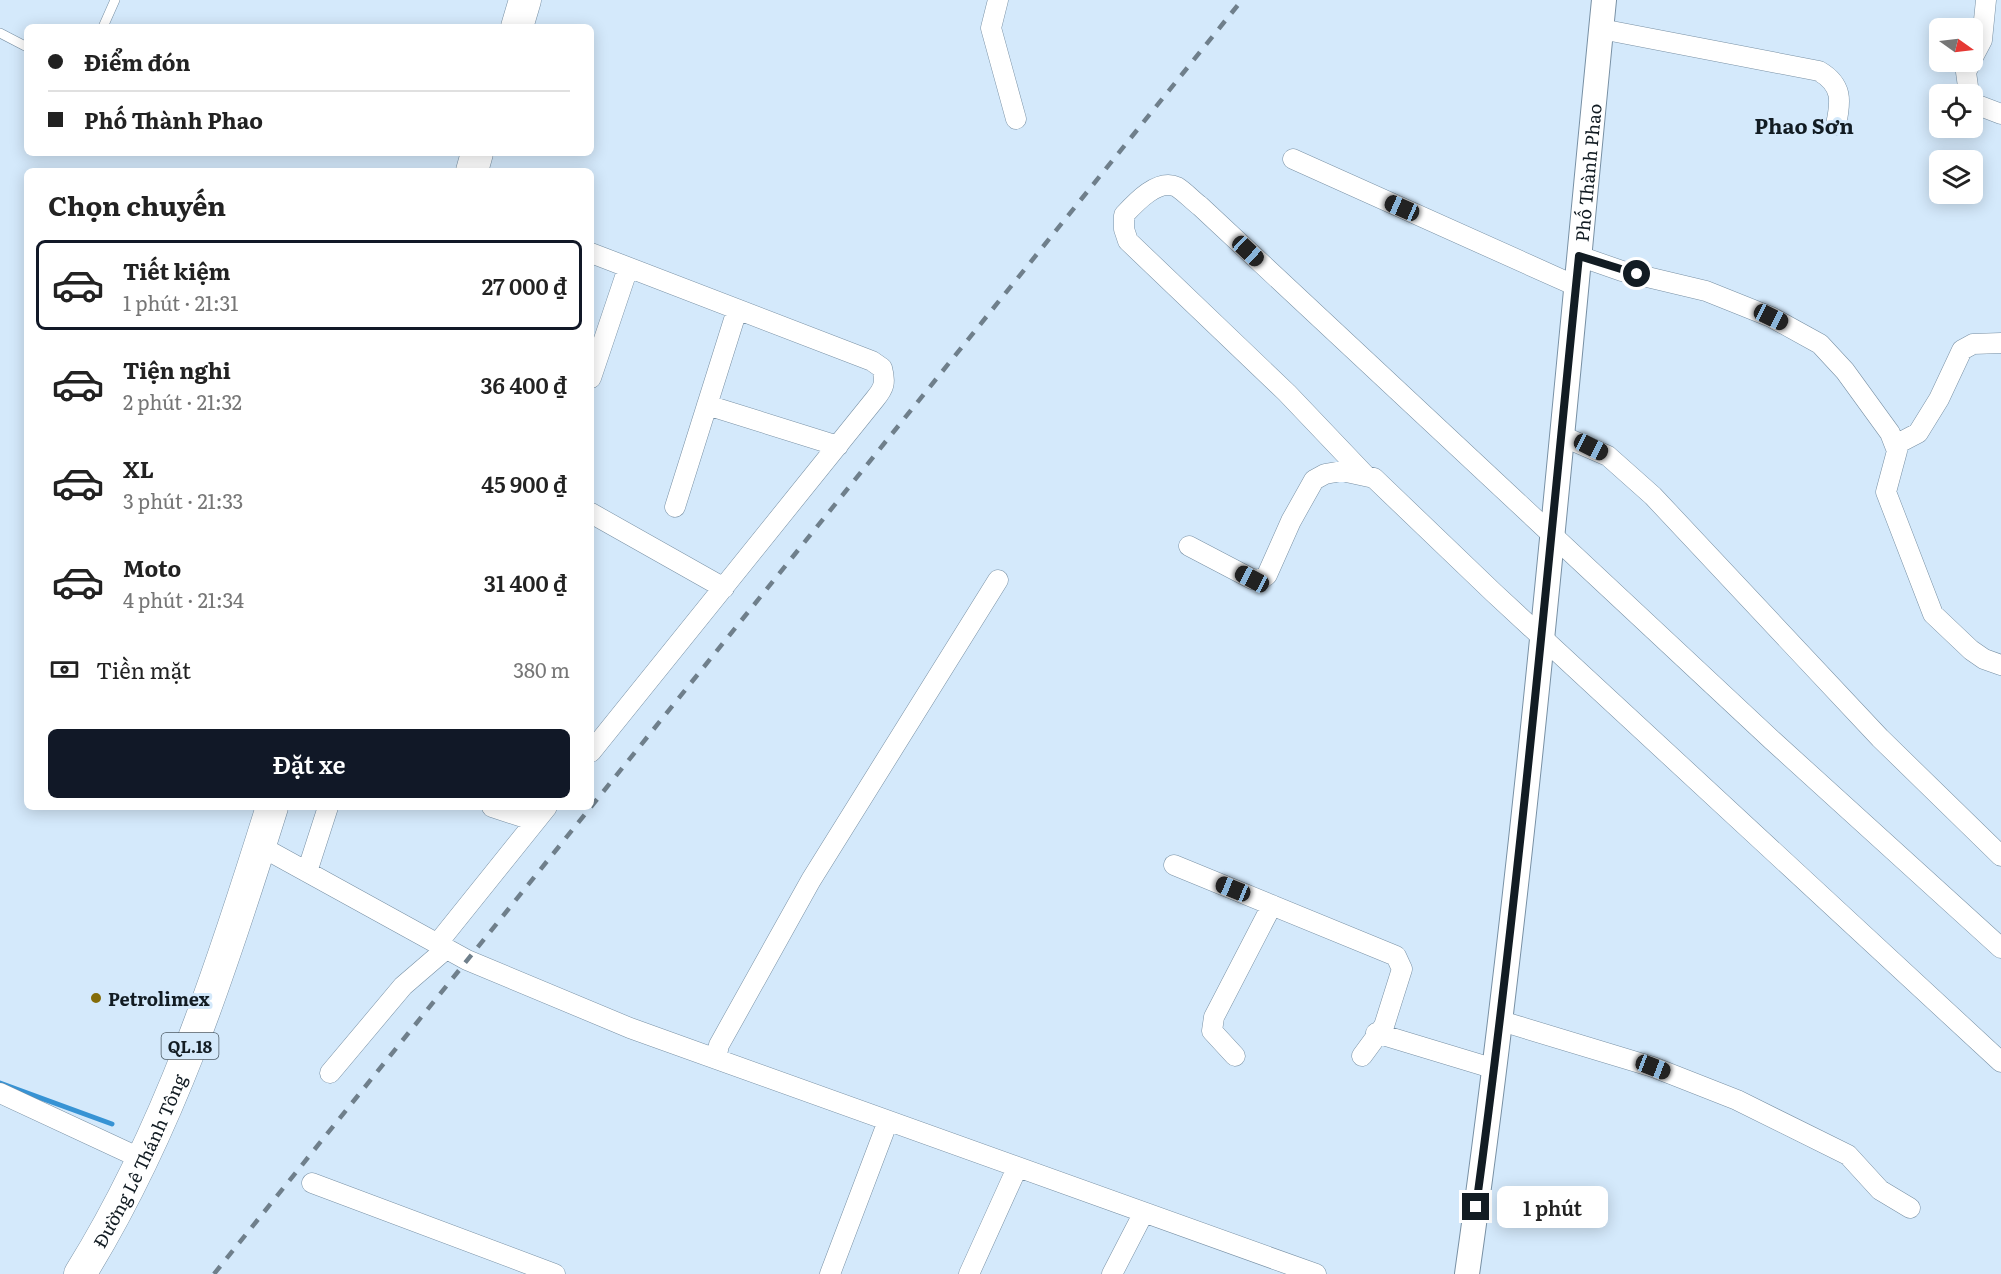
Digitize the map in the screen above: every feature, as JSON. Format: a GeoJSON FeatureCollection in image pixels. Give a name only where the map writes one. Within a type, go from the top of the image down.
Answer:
{"type":"FeatureCollection","features":[{"type":"Feature","properties":{"kind":"highway"},"geometry":{"type":"LineString","coordinates":[[518,24],[525,0]]}},
{"type":"Feature","properties":{"kind":"highway","name":"Đường Lê Thánh Tông"},"geometry":{"type":"LineString","coordinates":[[80,1274],[142,1159],[192,1040],[271,810]]}},
{"type":"Feature","properties":{"kind":"street"},"geometry":{"type":"LineString","coordinates":[[998,0],[991,28],[1016,119]]}},
{"type":"Feature","properties":{"kind":"street","name":"Phố Thành Phao"},"geometry":{"type":"LineString","coordinates":[[1467,1274],[1501,1021],[1543,631],[1604,0]]}},
{"type":"Feature","properties":{"kind":"street"},"geometry":{"type":"LineString","coordinates":[[1983,30],[1986,0]]}},
{"type":"Feature","properties":{"kind":"street"},"geometry":{"type":"LineString","coordinates":[[1601,28],[1819,71],[1829,76],[1839,89],[1840,103],[1836,125]]}},
{"type":"Feature","properties":{"kind":"street"},"geometry":{"type":"LineString","coordinates":[[1983,107],[2001,114]]}},
{"type":"Feature","properties":{"kind":"street"},"geometry":{"type":"LineString","coordinates":[[1293,159],[1576,286]]}},
{"type":"Feature","properties":{"kind":"street"},"geometry":{"type":"LineString","coordinates":[[1366,476],[1287,393],[1128,241],[1124,230],[1124,215],[1150,192],[1166,185],[1177,187],[1193,200],[1551,541],[2001,948]]}},
{"type":"Feature","properties":{"kind":"street"},"geometry":{"type":"LineString","coordinates":[[594,254],[872,362],[882,368],[884,387],[594,748]]}},
{"type":"Feature","properties":{"kind":"street"},"geometry":{"type":"LineString","coordinates":[[1579,256],[1622,271],[1706,291],[1771,317],[1820,344],[1845,371],[1890,433],[1897,451],[1886,492],[1933,614],[1971,650],[1984,659],[2001,665]]}},
{"type":"Feature","properties":{"kind":"street"},"geometry":{"type":"LineString","coordinates":[[594,369],[628,268]]}},
{"type":"Feature","properties":{"kind":"street"},"geometry":{"type":"LineString","coordinates":[[675,507],[737,310]]}},
{"type":"Feature","properties":{"kind":"street"},"geometry":{"type":"LineString","coordinates":[[1895,446],[1918,433],[1939,399],[1962,350],[1973,345],[2001,343]]}},
{"type":"Feature","properties":{"kind":"street"},"geometry":{"type":"LineString","coordinates":[[707,405],[838,446]]}},
{"type":"Feature","properties":{"kind":"street"},"geometry":{"type":"LineString","coordinates":[[1562,436],[1608,456],[1653,495],[1880,738],[2001,856]]}},
{"type":"Feature","properties":{"kind":"street"},"geometry":{"type":"LineString","coordinates":[[1189,546],[1252,579],[1260,580],[1267,575],[1291,521],[1314,480],[1325,474],[1342,471],[1374,478],[1543,631],[2001,1062]]}},
{"type":"Feature","properties":{"kind":"street"},"geometry":{"type":"LineString","coordinates":[[594,515],[724,588]]}},
{"type":"Feature","properties":{"kind":"street"},"geometry":{"type":"LineString","coordinates":[[716,1059],[719,1045],[811,880],[998,580]]}},
{"type":"Feature","properties":{"kind":"street"},"geometry":{"type":"LineString","coordinates":[[307,872],[327,810]]}},
{"type":"Feature","properties":{"kind":"street"},"geometry":{"type":"LineString","coordinates":[[330,1073],[403,986],[441,946],[541,814],[513,810]]}},
{"type":"Feature","properties":{"kind":"street"},"geometry":{"type":"LineString","coordinates":[[260,846],[467,960],[630,1028],[1143,1214],[1316,1274]]}},
{"type":"Feature","properties":{"kind":"street"},"geometry":{"type":"LineString","coordinates":[[1174,865],[1396,956],[1402,969],[1384,1026],[1376,1033],[1362,1056]]}},
{"type":"Feature","properties":{"kind":"street"},"geometry":{"type":"LineString","coordinates":[[1235,1056],[1212,1031],[1214,1017],[1272,905]]}},
{"type":"Feature","properties":{"kind":"street"},"geometry":{"type":"LineString","coordinates":[[1501,1021],[1653,1067],[1737,1100],[1848,1155],[1880,1190],[1910,1208]]}},
{"type":"Feature","properties":{"kind":"street"},"geometry":{"type":"LineString","coordinates":[[1376,1033],[1495,1070]]}},
{"type":"Feature","properties":{"kind":"street"},"geometry":{"type":"LineString","coordinates":[[0,1093],[142,1159]]}},
{"type":"Feature","properties":{"kind":"street"},"geometry":{"type":"LineString","coordinates":[[830,1274],[888,1121]]}},
{"type":"Feature","properties":{"kind":"street"},"geometry":{"type":"LineString","coordinates":[[969,1274],[1017,1168]]}},
{"type":"Feature","properties":{"kind":"street"},"geometry":{"type":"LineString","coordinates":[[312,1183],[555,1274]]}},
{"type":"Feature","properties":{"kind":"street"},"geometry":{"type":"LineString","coordinates":[[1112,1274],[1143,1214]]}},
{"type":"Feature","properties":{"kind":"lane"},"geometry":{"type":"LineString","coordinates":[[104,24],[115,0]]}},
{"type":"Feature","properties":{"kind":"lane"},"geometry":{"type":"LineString","coordinates":[[0,33],[24,45]]}},
{"type":"Feature","properties":{"kind":"waterway"},"geometry":{"type":"LineString","coordinates":[[0,1083],[112,1124]]}},
{"type":"Feature","properties":{"kind":"railway"},"geometry":{"type":"LineString","coordinates":[[594,803],[1242,0]]}},
{"type":"Feature","properties":{"kind":"railway"},"geometry":{"type":"LineString","coordinates":[[214,1274],[588,810]]}},
{"type":"Feature","properties":{"kind":"place","name":"Petrolimex"},"geometry":{"type":"Point","coordinates":[96,998]}},
{"type":"Feature","properties":{"kind":"district","name":"Phao Sơn"},"geometry":{"type":"Point","coordinates":[1804,124]}},
{"type":"Feature","properties":{"kind":"route"},"geometry":{"type":"LineString","coordinates":[[1476,1207],[1497,1050],[1533,733],[1579,256],[1637,274]]}}]}
